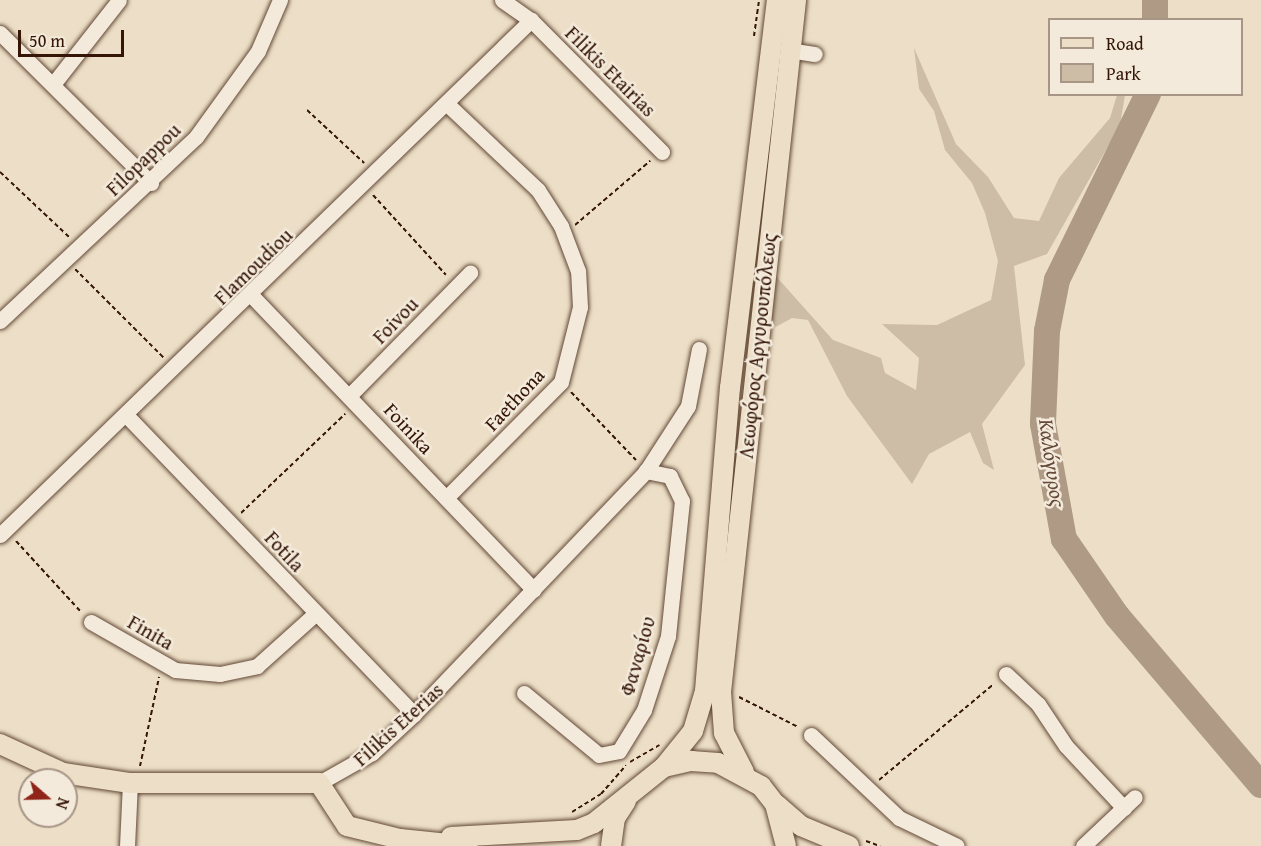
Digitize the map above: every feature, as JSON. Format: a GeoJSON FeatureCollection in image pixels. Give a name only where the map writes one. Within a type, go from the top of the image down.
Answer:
{"type":"FeatureCollection","features":[{"type":"Feature","properties":{"kind":"main road","name":"Λεωφόρος Αργυρουπόλεως"},"geometry":{"type":"LineString","coordinates":[[719,693],[730,388],[777,0]]}},
{"type":"Feature","properties":{"kind":"main road","name":"Λεωφόρος Αργυρουπόλεως"},"geometry":{"type":"LineString","coordinates":[[719,693],[796,0]]}},
{"type":"Feature","properties":{"kind":"main road"},"geometry":{"type":"LineString","coordinates":[[400,839],[577,830],[594,823],[632,790],[664,767],[693,731],[719,693]]}},
{"type":"Feature","properties":{"kind":"main road"},"geometry":{"type":"LineString","coordinates":[[719,693],[724,733],[744,772],[775,804],[801,826],[855,843]]}},
{"type":"Feature","properties":{"kind":"main road","name":"Filikis Eterias"},"geometry":{"type":"LineString","coordinates":[[0,744],[63,773],[133,783],[319,783]]}},
{"type":"Feature","properties":{"kind":"main road"},"geometry":{"type":"LineString","coordinates":[[664,767],[718,762],[744,772]]}},
{"type":"Feature","properties":{"kind":"main road"},"geometry":{"type":"LineString","coordinates":[[319,783],[347,826],[400,839],[468,846]]}},
{"type":"Feature","properties":{"kind":"main road"},"geometry":{"type":"LineString","coordinates":[[610,846],[615,819],[632,790]]}},
{"type":"Feature","properties":{"kind":"main road"},"geometry":{"type":"LineString","coordinates":[[775,804],[786,846]]}},
{"type":"Feature","properties":{"kind":"street"},"geometry":{"type":"LineString","coordinates":[[54,83],[119,0]]}},
{"type":"Feature","properties":{"kind":"street","name":"Filopappou"},"geometry":{"type":"LineString","coordinates":[[2,315],[151,183],[226,102],[258,51],[280,0]]}},
{"type":"Feature","properties":{"kind":"street","name":"Filikis Etairias"},"geometry":{"type":"LineString","coordinates":[[502,0],[531,20],[662,152]]}},
{"type":"Feature","properties":{"kind":"street","name":"Flamoudiou"},"geometry":{"type":"LineString","coordinates":[[3,533],[377,175],[531,20]]}},
{"type":"Feature","properties":{"kind":"street"},"geometry":{"type":"LineString","coordinates":[[0,33],[54,83],[151,183]]}},
{"type":"Feature","properties":{"kind":"street"},"geometry":{"type":"LineString","coordinates":[[789,50],[815,54]]}},
{"type":"Feature","properties":{"kind":"street","name":"Faethona"},"geometry":{"type":"LineString","coordinates":[[446,498],[561,382],[580,307],[578,271],[564,235],[538,190],[448,105]]}},
{"type":"Feature","properties":{"kind":"street","name":"Foivou"},"geometry":{"type":"LineString","coordinates":[[353,400],[470,273]]}},
{"type":"Feature","properties":{"kind":"street","name":"Foinika"},"geometry":{"type":"LineString","coordinates":[[252,296],[534,590]]}},
{"type":"Feature","properties":{"kind":"street"},"geometry":{"type":"LineString","coordinates":[[646,471],[688,406],[699,349]]}},
{"type":"Feature","properties":{"kind":"street","name":"Fotila"},"geometry":{"type":"LineString","coordinates":[[127,416],[315,614],[414,714]]}},
{"type":"Feature","properties":{"kind":"street","name":"Filikis Eterias"},"geometry":{"type":"LineString","coordinates":[[319,783],[372,753],[414,714],[646,471]]}},
{"type":"Feature","properties":{"kind":"street","name":"Φαναρίου"},"geometry":{"type":"LineString","coordinates":[[524,693],[598,755],[619,751],[644,710],[668,636],[682,501],[670,476],[646,471]]}},
{"type":"Feature","properties":{"kind":"street","name":"Finita"},"geometry":{"type":"LineString","coordinates":[[91,622],[175,670],[220,674],[257,666],[315,614]]}},
{"type":"Feature","properties":{"kind":"street"},"geometry":{"type":"LineString","coordinates":[[1006,674],[1038,704],[1066,746],[1129,802],[1083,846]]}},
{"type":"Feature","properties":{"kind":"street"},"geometry":{"type":"LineString","coordinates":[[811,735],[899,818],[957,846]]}},
{"type":"Feature","properties":{"kind":"street"},"geometry":{"type":"LineString","coordinates":[[127,846],[133,783]]}},
{"type":"Feature","properties":{"kind":"path"},"geometry":{"type":"LineString","coordinates":[[753,48],[759,0]]}},
{"type":"Feature","properties":{"kind":"path"},"geometry":{"type":"LineString","coordinates":[[307,110],[377,175]]}},
{"type":"Feature","properties":{"kind":"path"},"geometry":{"type":"LineString","coordinates":[[564,235],[662,152]]}},
{"type":"Feature","properties":{"kind":"path"},"geometry":{"type":"LineString","coordinates":[[0,172],[80,248]]}},
{"type":"Feature","properties":{"kind":"path"},"geometry":{"type":"LineString","coordinates":[[365,186],[457,286]]}},
{"type":"Feature","properties":{"kind":"path"},"geometry":{"type":"LineString","coordinates":[[66,260],[175,370]]}},
{"type":"Feature","properties":{"kind":"path"},"geometry":{"type":"LineString","coordinates":[[561,382],[646,471]]}},
{"type":"Feature","properties":{"kind":"path"},"geometry":{"type":"LineString","coordinates":[[230,524],[353,400]]}},
{"type":"Feature","properties":{"kind":"path"},"geometry":{"type":"LineString","coordinates":[[3,533],[91,622]]}},
{"type":"Feature","properties":{"kind":"path"},"geometry":{"type":"LineString","coordinates":[[133,783],[162,663]]}},
{"type":"Feature","properties":{"kind":"path"},"geometry":{"type":"LineString","coordinates":[[868,790],[1006,674]]}},
{"type":"Feature","properties":{"kind":"path"},"geometry":{"type":"LineString","coordinates":[[719,693],[811,735]]}},
{"type":"Feature","properties":{"kind":"path"},"geometry":{"type":"LineString","coordinates":[[562,816],[587,804],[620,769],[664,742]]}},
{"type":"Feature","properties":{"kind":"path"},"geometry":{"type":"LineString","coordinates":[[855,843],[880,846]]}},
{"type":"Feature","properties":{"kind":"green space"},"geometry":{"type":"Polygon","coordinates":[[[914,48],[956,144],[988,177],[1014,218],[1039,221],[1059,178],[1110,118],[1117,96],[1125,96],[1120,125],[1047,254],[1014,266],[1025,365],[982,424],[994,470],[983,463],[970,432],[929,454],[912,484],[847,396],[808,320],[792,318],[770,330],[774,274],[833,340],[881,358],[885,373],[916,390],[919,358],[882,324],[937,325],[991,300],[998,261],[985,213],[972,183],[945,150],[934,111],[919,89],[914,48]]]}},
{"type":"Feature","properties":{"kind":"waterway","name":"Καλόγυρος"},"geometry":{"type":"LineString","coordinates":[[1155,0],[1155,18]]}},
{"type":"Feature","properties":{"kind":"waterway","name":"Καλόγυρος"},"geometry":{"type":"LineString","coordinates":[[1147,96],[1057,280],[1047,331],[1043,424],[1064,539],[1117,616],[1261,785]]}}]}
